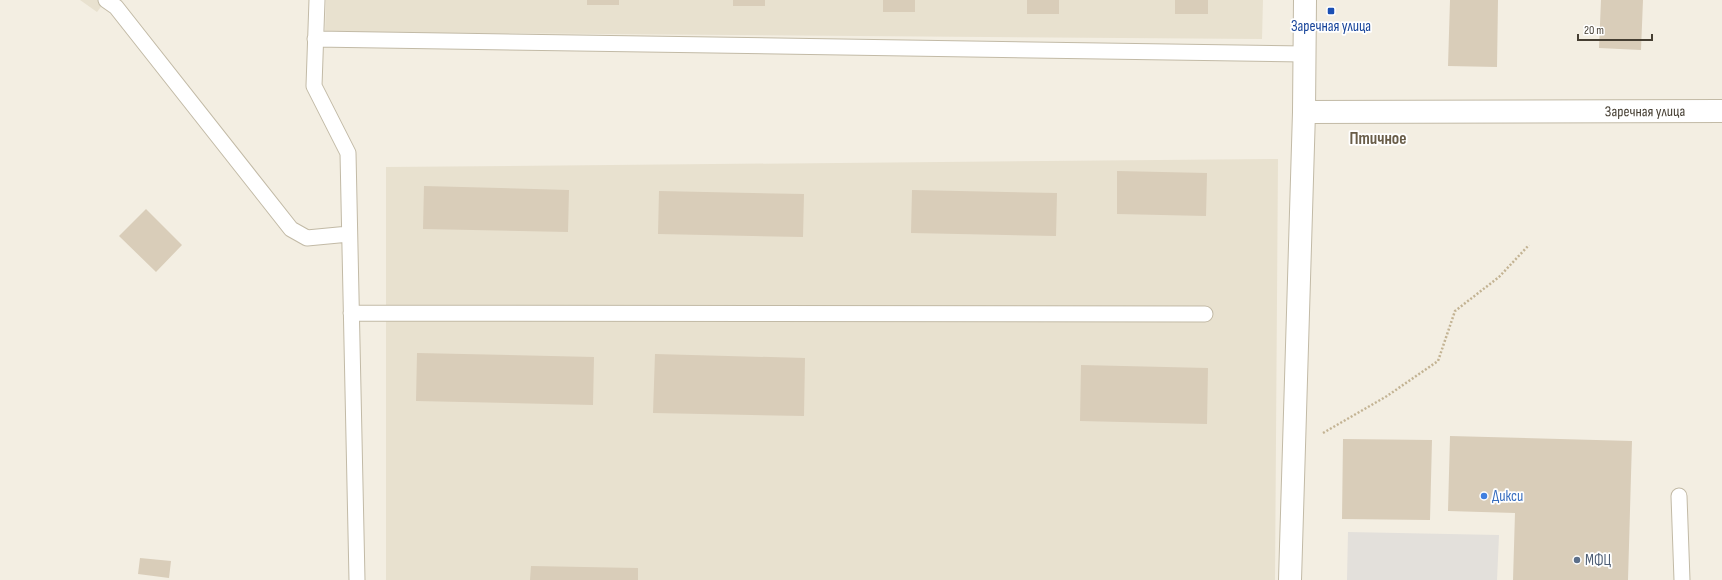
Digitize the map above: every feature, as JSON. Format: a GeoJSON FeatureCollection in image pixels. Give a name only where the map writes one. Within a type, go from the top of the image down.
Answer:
{"type":"FeatureCollection","features":[{"type":"Feature","properties":{"kind":"street"},"geometry":{"type":"LineString","coordinates":[[1290,580],[1304,112],[1305,0]]}},
{"type":"Feature","properties":{"kind":"street","name":"Заречная улица"},"geometry":{"type":"LineString","coordinates":[[1304,112],[1722,111]]}},
{"type":"Feature","properties":{"kind":"lane"},"geometry":{"type":"LineString","coordinates":[[106,0],[116,7],[291,229],[307,238],[349,234]]}},
{"type":"Feature","properties":{"kind":"lane"},"geometry":{"type":"LineString","coordinates":[[317,0],[314,86],[348,153],[357,580]]}},
{"type":"Feature","properties":{"kind":"lane"},"geometry":{"type":"LineString","coordinates":[[315,39],[1304,54]]}},
{"type":"Feature","properties":{"kind":"lane"},"geometry":{"type":"LineString","coordinates":[[351,313],[1205,314]]}},
{"type":"Feature","properties":{"kind":"lane"},"geometry":{"type":"LineString","coordinates":[[1679,496],[1682,580]]}},
{"type":"Feature","properties":{"kind":"path"},"geometry":{"type":"LineString","coordinates":[[1323,433],[1387,396],[1438,361],[1456,311],[1499,277],[1530,245]]}},
{"type":"Feature","properties":{"kind":"shaded area"},"geometry":{"type":"Polygon","coordinates":[[[80,0],[106,0],[97,12],[80,0]]]}},
{"type":"Feature","properties":{"kind":"shaded area"},"geometry":{"type":"Polygon","coordinates":[[[326,0],[1263,0],[1262,39],[325,32],[326,0]]]}},
{"type":"Feature","properties":{"kind":"shaded area"},"geometry":{"type":"Polygon","coordinates":[[[1278,159],[1275,580],[386,580],[386,167],[1278,159]]]}},
{"type":"Feature","properties":{"kind":"shaded area"},"geometry":{"type":"Polygon","coordinates":[[[1348,532],[1499,535],[1497,580],[1347,580],[1348,532]]]}},
{"type":"Feature","properties":{"kind":"building"},"geometry":{"type":"Polygon","coordinates":[[[587,0],[619,0],[619,5],[587,5],[587,0]]]}},
{"type":"Feature","properties":{"kind":"building"},"geometry":{"type":"Polygon","coordinates":[[[733,0],[765,0],[765,6],[733,6],[733,0]]]}},
{"type":"Feature","properties":{"kind":"building"},"geometry":{"type":"Polygon","coordinates":[[[883,0],[915,0],[915,12],[883,12],[883,0]]]}},
{"type":"Feature","properties":{"kind":"building"},"geometry":{"type":"Polygon","coordinates":[[[1027,0],[1059,0],[1059,14],[1027,14],[1027,0]]]}},
{"type":"Feature","properties":{"kind":"building"},"geometry":{"type":"Polygon","coordinates":[[[1175,0],[1208,0],[1208,14],[1175,14],[1175,0]]]}},
{"type":"Feature","properties":{"kind":"building"},"geometry":{"type":"Polygon","coordinates":[[[1450,0],[1498,0],[1497,67],[1448,66],[1450,0]]]}},
{"type":"Feature","properties":{"kind":"building"},"geometry":{"type":"Polygon","coordinates":[[[1601,0],[1643,0],[1641,50],[1599,48],[1601,0]]]}},
{"type":"Feature","properties":{"kind":"building"},"geometry":{"type":"Polygon","coordinates":[[[1117,171],[1207,173],[1206,216],[1117,214],[1117,171]]]}},
{"type":"Feature","properties":{"kind":"building"},"geometry":{"type":"Polygon","coordinates":[[[424,186],[569,190],[568,232],[423,229],[424,186]]]}},
{"type":"Feature","properties":{"kind":"building"},"geometry":{"type":"Polygon","coordinates":[[[912,190],[1057,193],[1056,236],[911,233],[912,190]]]}},
{"type":"Feature","properties":{"kind":"building"},"geometry":{"type":"Polygon","coordinates":[[[659,191],[804,194],[803,237],[658,234],[659,191]]]}},
{"type":"Feature","properties":{"kind":"building"},"geometry":{"type":"Polygon","coordinates":[[[146,209],[182,245],[156,272],[119,236],[146,209]]]}},
{"type":"Feature","properties":{"kind":"building"},"geometry":{"type":"Polygon","coordinates":[[[417,353],[594,357],[593,405],[416,401],[417,353]]]}},
{"type":"Feature","properties":{"kind":"building"},"geometry":{"type":"Polygon","coordinates":[[[655,354],[805,358],[804,416],[653,413],[655,354]]]}},
{"type":"Feature","properties":{"kind":"building"},"geometry":{"type":"Polygon","coordinates":[[[1081,365],[1208,368],[1207,424],[1080,421],[1081,365]]]}},
{"type":"Feature","properties":{"kind":"building"},"geometry":{"type":"Polygon","coordinates":[[[1450,436],[1632,441],[1628,580],[1513,580],[1515,513],[1448,511],[1450,436]]]}},
{"type":"Feature","properties":{"kind":"building"},"geometry":{"type":"Polygon","coordinates":[[[1343,439],[1432,440],[1430,520],[1342,519],[1343,439]]]}},
{"type":"Feature","properties":{"kind":"building"},"geometry":{"type":"Polygon","coordinates":[[[140,558],[171,561],[169,578],[138,574],[140,558]]]}},
{"type":"Feature","properties":{"kind":"building"},"geometry":{"type":"Polygon","coordinates":[[[531,566],[638,568],[638,580],[530,580],[531,566]]]}},
{"type":"Feature","properties":{"kind":"place","name":"Заречная улица"},"geometry":{"type":"Point","coordinates":[1331,11]}},
{"type":"Feature","properties":{"kind":"place","name":"Дикси"},"geometry":{"type":"Point","coordinates":[1484,496]}},
{"type":"Feature","properties":{"kind":"place","name":"МФЦ"},"geometry":{"type":"Point","coordinates":[1577,560]}},
{"type":"Feature","properties":{"kind":"district","name":"Птичное"},"geometry":{"type":"Point","coordinates":[1378,139]}}]}
